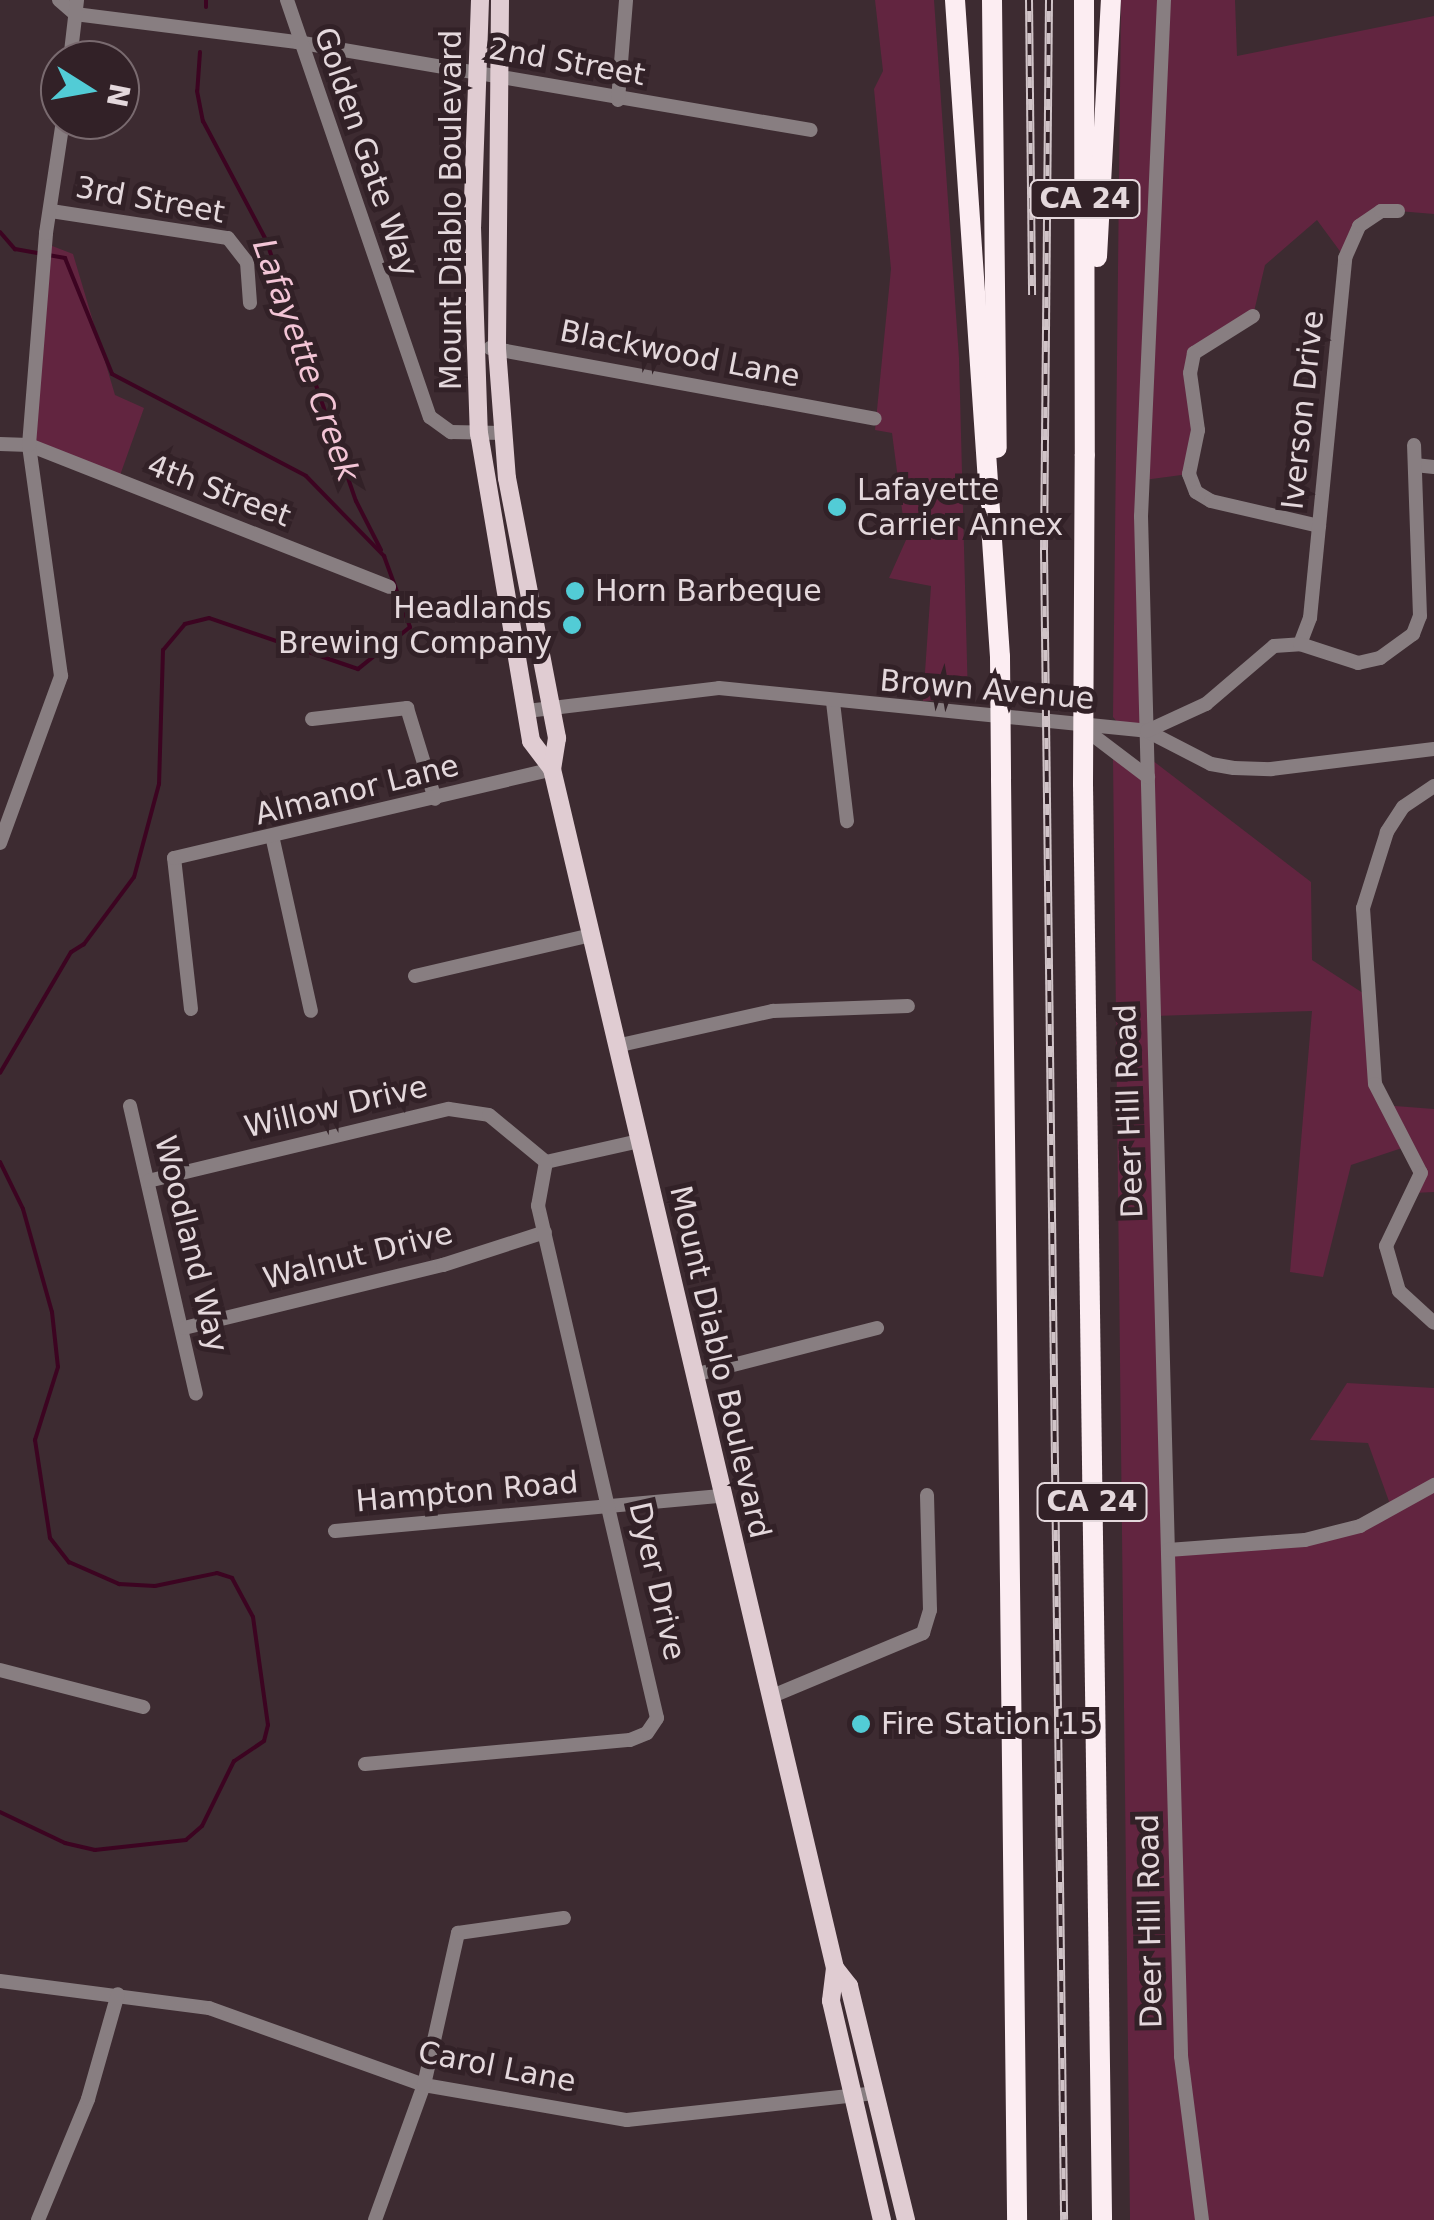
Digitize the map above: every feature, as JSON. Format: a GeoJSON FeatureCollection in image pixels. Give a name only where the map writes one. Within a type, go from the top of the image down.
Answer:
{"type":"FeatureCollection","features":[{"type":"Feature","properties":{"kind":"highway"},"geometry":{"type":"LineString","coordinates":[[954,0],[995,551]]}},
{"type":"Feature","properties":{"kind":"highway","name":"CA 24"},"geometry":{"type":"LineString","coordinates":[[992,0],[995,551],[1000,657],[1017,2220]]}},
{"type":"Feature","properties":{"kind":"highway","name":"CA 24"},"geometry":{"type":"LineString","coordinates":[[1084,0],[1083,784],[1102,2220]]}},
{"type":"Feature","properties":{"kind":"highway"},"geometry":{"type":"LineString","coordinates":[[1085,398],[1111,0]]}},
{"type":"Feature","properties":{"kind":"main road","name":"Mount Diablo Boulevard"},"geometry":{"type":"LineString","coordinates":[[480,0],[474,346],[479,433],[531,741],[552,769]]}},
{"type":"Feature","properties":{"kind":"main road","name":"Mount Diablo Boulevard"},"geometry":{"type":"LineString","coordinates":[[500,0],[497,349],[503,433],[557,738],[552,769],[835,1968],[831,2002],[882,2220]]}},
{"type":"Feature","properties":{"kind":"main road","name":"Mount Diablo Boulevard"},"geometry":{"type":"LineString","coordinates":[[835,1968],[849,1986],[906,2220]]}},
{"type":"Feature","properties":{"kind":"street"},"geometry":{"type":"LineString","coordinates":[[59,0],[76,7],[72,40]]}},
{"type":"Feature","properties":{"kind":"street","name":"Golden Gate Way"},"geometry":{"type":"LineString","coordinates":[[286,0],[297,42],[430,417],[442,430],[503,433]]}},
{"type":"Feature","properties":{"kind":"street"},"geometry":{"type":"LineString","coordinates":[[618,100],[626,0]]}},
{"type":"Feature","properties":{"kind":"street","name":"Deer Hill Road"},"geometry":{"type":"LineString","coordinates":[[1164,0],[1141,516],[1181,2056],[1202,2220]]}},
{"type":"Feature","properties":{"kind":"street","name":"2nd Street"},"geometry":{"type":"LineString","coordinates":[[76,7],[812,130]]}},
{"type":"Feature","properties":{"kind":"street"},"geometry":{"type":"LineString","coordinates":[[0,843],[61,676],[29,446],[44,264],[60,140]]}},
{"type":"Feature","properties":{"kind":"street","name":"3rd Street"},"geometry":{"type":"LineString","coordinates":[[52,211],[228,238],[247,262],[250,303]]}},
{"type":"Feature","properties":{"kind":"street","name":"Iverson Drive"},"geometry":{"type":"LineString","coordinates":[[1300,644],[1310,618],[1346,258],[1359,226],[1380,211],[1398,211]]}},
{"type":"Feature","properties":{"kind":"street"},"geometry":{"type":"LineString","coordinates":[[1253,316],[1194,353],[1190,372],[1198,430],[1190,474],[1196,492],[1211,501],[1319,526]]}},
{"type":"Feature","properties":{"kind":"street","name":"Blackwood Lane"},"geometry":{"type":"LineString","coordinates":[[474,346],[875,420]]}},
{"type":"Feature","properties":{"kind":"street","name":"4th Street"},"geometry":{"type":"LineString","coordinates":[[0,444],[29,446],[390,587]]}},
{"type":"Feature","properties":{"kind":"street"},"geometry":{"type":"LineString","coordinates":[[1147,731],[1206,704],[1274,646],[1300,644],[1358,663],[1380,658],[1413,634],[1420,616],[1414,445]]}},
{"type":"Feature","properties":{"kind":"street"},"geometry":{"type":"LineString","coordinates":[[1415,465],[1434,467]]}},
{"type":"Feature","properties":{"kind":"street","name":"Brown Avenue"},"geometry":{"type":"LineString","coordinates":[[527,712],[719,688],[1147,731],[1211,764],[1234,768],[1271,770],[1434,748]]}},
{"type":"Feature","properties":{"kind":"street"},"geometry":{"type":"LineString","coordinates":[[833,702],[847,821]]}},
{"type":"Feature","properties":{"kind":"street"},"geometry":{"type":"LineString","coordinates":[[312,720],[407,708],[435,799]]}},
{"type":"Feature","properties":{"kind":"street"},"geometry":{"type":"LineString","coordinates":[[1081,727],[1148,777]]}},
{"type":"Feature","properties":{"kind":"street","name":"Almanor Lane"},"geometry":{"type":"LineString","coordinates":[[191,1009],[174,858],[273,840],[552,769]]}},
{"type":"Feature","properties":{"kind":"street"},"geometry":{"type":"LineString","coordinates":[[1434,786],[1404,808],[1387,832],[1362,908],[1375,1084],[1421,1174],[1386,1246],[1399,1291],[1434,1323]]}},
{"type":"Feature","properties":{"kind":"street"},"geometry":{"type":"LineString","coordinates":[[273,840],[311,1011]]}},
{"type":"Feature","properties":{"kind":"street"},"geometry":{"type":"LineString","coordinates":[[416,976],[590,935]]}},
{"type":"Feature","properties":{"kind":"street"},"geometry":{"type":"LineString","coordinates":[[616,1046],[773,1011],[908,1006]]}},
{"type":"Feature","properties":{"kind":"street","name":"Woodland Way"},"geometry":{"type":"LineString","coordinates":[[130,1106],[184,1328],[196,1394]]}},
{"type":"Feature","properties":{"kind":"street","name":"Willow Drive"},"geometry":{"type":"LineString","coordinates":[[148,1181],[464,1108],[500,1121],[546,1162]]}},
{"type":"Feature","properties":{"kind":"street"},"geometry":{"type":"LineString","coordinates":[[546,1162],[639,1140]]}},
{"type":"Feature","properties":{"kind":"street","name":"Dyer Drive"},"geometry":{"type":"LineString","coordinates":[[365,1764],[647,1733],[656,1718],[656,1698],[544,1232],[538,1192],[546,1162]]}},
{"type":"Feature","properties":{"kind":"street","name":"Walnut Drive"},"geometry":{"type":"LineString","coordinates":[[184,1328],[443,1265],[544,1232]]}},
{"type":"Feature","properties":{"kind":"street"},"geometry":{"type":"LineString","coordinates":[[694,1374],[877,1328]]}},
{"type":"Feature","properties":{"kind":"street"},"geometry":{"type":"LineString","coordinates":[[1168,1550],[1305,1540],[1360,1526],[1434,1485]]}},
{"type":"Feature","properties":{"kind":"street"},"geometry":{"type":"LineString","coordinates":[[770,1697],[923,1633],[930,1610],[927,1495]]}},
{"type":"Feature","properties":{"kind":"street","name":"Hampton Road"},"geometry":{"type":"LineString","coordinates":[[335,1531],[723,1496]]}},
{"type":"Feature","properties":{"kind":"street"},"geometry":{"type":"LineString","coordinates":[[0,1670],[142,1707]]}},
{"type":"Feature","properties":{"kind":"street"},"geometry":{"type":"LineString","coordinates":[[375,2220],[424,2085],[458,1933],[564,1918]]}},
{"type":"Feature","properties":{"kind":"street","name":"Carol Lane"},"geometry":{"type":"LineString","coordinates":[[0,1980],[209,2008],[424,2085],[628,2120],[875,2093]]}},
{"type":"Feature","properties":{"kind":"street"},"geometry":{"type":"LineString","coordinates":[[38,2220],[88,2099],[118,1994]]}},
{"type":"Feature","properties":{"kind":"shaded area"},"geometry":{"type":"Polygon","coordinates":[[[875,0],[934,0],[959,358],[968,699],[923,701],[931,586],[889,578],[906,540],[892,433],[875,430],[891,269],[874,89],[883,71],[875,0]]]}},
{"type":"Feature","properties":{"kind":"shaded area"},"geometry":{"type":"Polygon","coordinates":[[[1121,0],[1235,0],[1237,56],[1434,16],[1434,214],[1398,211],[1359,226],[1345,258],[1317,220],[1265,265],[1253,316],[1194,353],[1189,474],[1144,480],[1147,731],[1124,730],[1113,717],[1121,0]]]}},
{"type":"Feature","properties":{"kind":"shaded area"},"geometry":{"type":"Polygon","coordinates":[[[47,244],[73,254],[115,395],[144,408],[118,481],[29,445],[47,244]]]}},
{"type":"Feature","properties":{"kind":"shaded area"},"geometry":{"type":"Polygon","coordinates":[[[1148,757],[1311,882],[1312,960],[1369,997],[1382,1105],[1434,1109],[1434,1192],[1413,1193],[1420,1181],[1408,1146],[1351,1165],[1323,1277],[1290,1272],[1312,1011],[1154,1016],[1168,1550],[1305,1540],[1391,1507],[1368,1443],[1310,1440],[1347,1383],[1434,1388],[1434,2220],[1130,2220],[1113,759],[1147,777],[1148,757]]]}},
{"type":"Feature","properties":{"kind":"waterway","name":"Lafayette Creek"},"geometry":{"type":"LineString","coordinates":[[206,0],[206,7]]}},
{"type":"Feature","properties":{"kind":"waterway","name":"Lafayette Creek"},"geometry":{"type":"LineString","coordinates":[[200,52],[197,91],[203,121],[266,240],[356,501],[381,550]]}},
{"type":"Feature","properties":{"kind":"waterway"},"geometry":{"type":"LineString","coordinates":[[0,232],[15,249],[65,258],[112,374],[306,476],[384,556],[410,627],[358,669],[209,618],[185,624],[163,650],[159,784],[134,877],[84,944],[71,952],[0,1073]]}},
{"type":"Feature","properties":{"kind":"waterway"},"geometry":{"type":"LineString","coordinates":[[0,1162],[23,1209],[52,1312],[58,1367],[35,1440],[50,1538],[69,1562],[119,1584],[155,1586],[217,1573],[232,1578],[253,1617],[268,1725],[264,1741],[234,1761],[202,1826],[186,1840],[95,1850],[65,1843],[0,1812]]}},
{"type":"Feature","properties":{"kind":"railway"},"geometry":{"type":"LineString","coordinates":[[1029,0],[1032,295]]}},
{"type":"Feature","properties":{"kind":"railway"},"geometry":{"type":"LineString","coordinates":[[1049,0],[1044,551],[1064,2220]]}},
{"type":"Feature","properties":{"kind":"place","name":"Lafayette Carrier Annex"},"geometry":{"type":"Point","coordinates":[837,507]}},
{"type":"Feature","properties":{"kind":"place","name":"Horn Barbeque"},"geometry":{"type":"Point","coordinates":[575,591]}},
{"type":"Feature","properties":{"kind":"place","name":"Headlands Brewing Company"},"geometry":{"type":"Point","coordinates":[572,625]}},
{"type":"Feature","properties":{"kind":"place","name":"Fire Station 15"},"geometry":{"type":"Point","coordinates":[861,1724]}}]}
